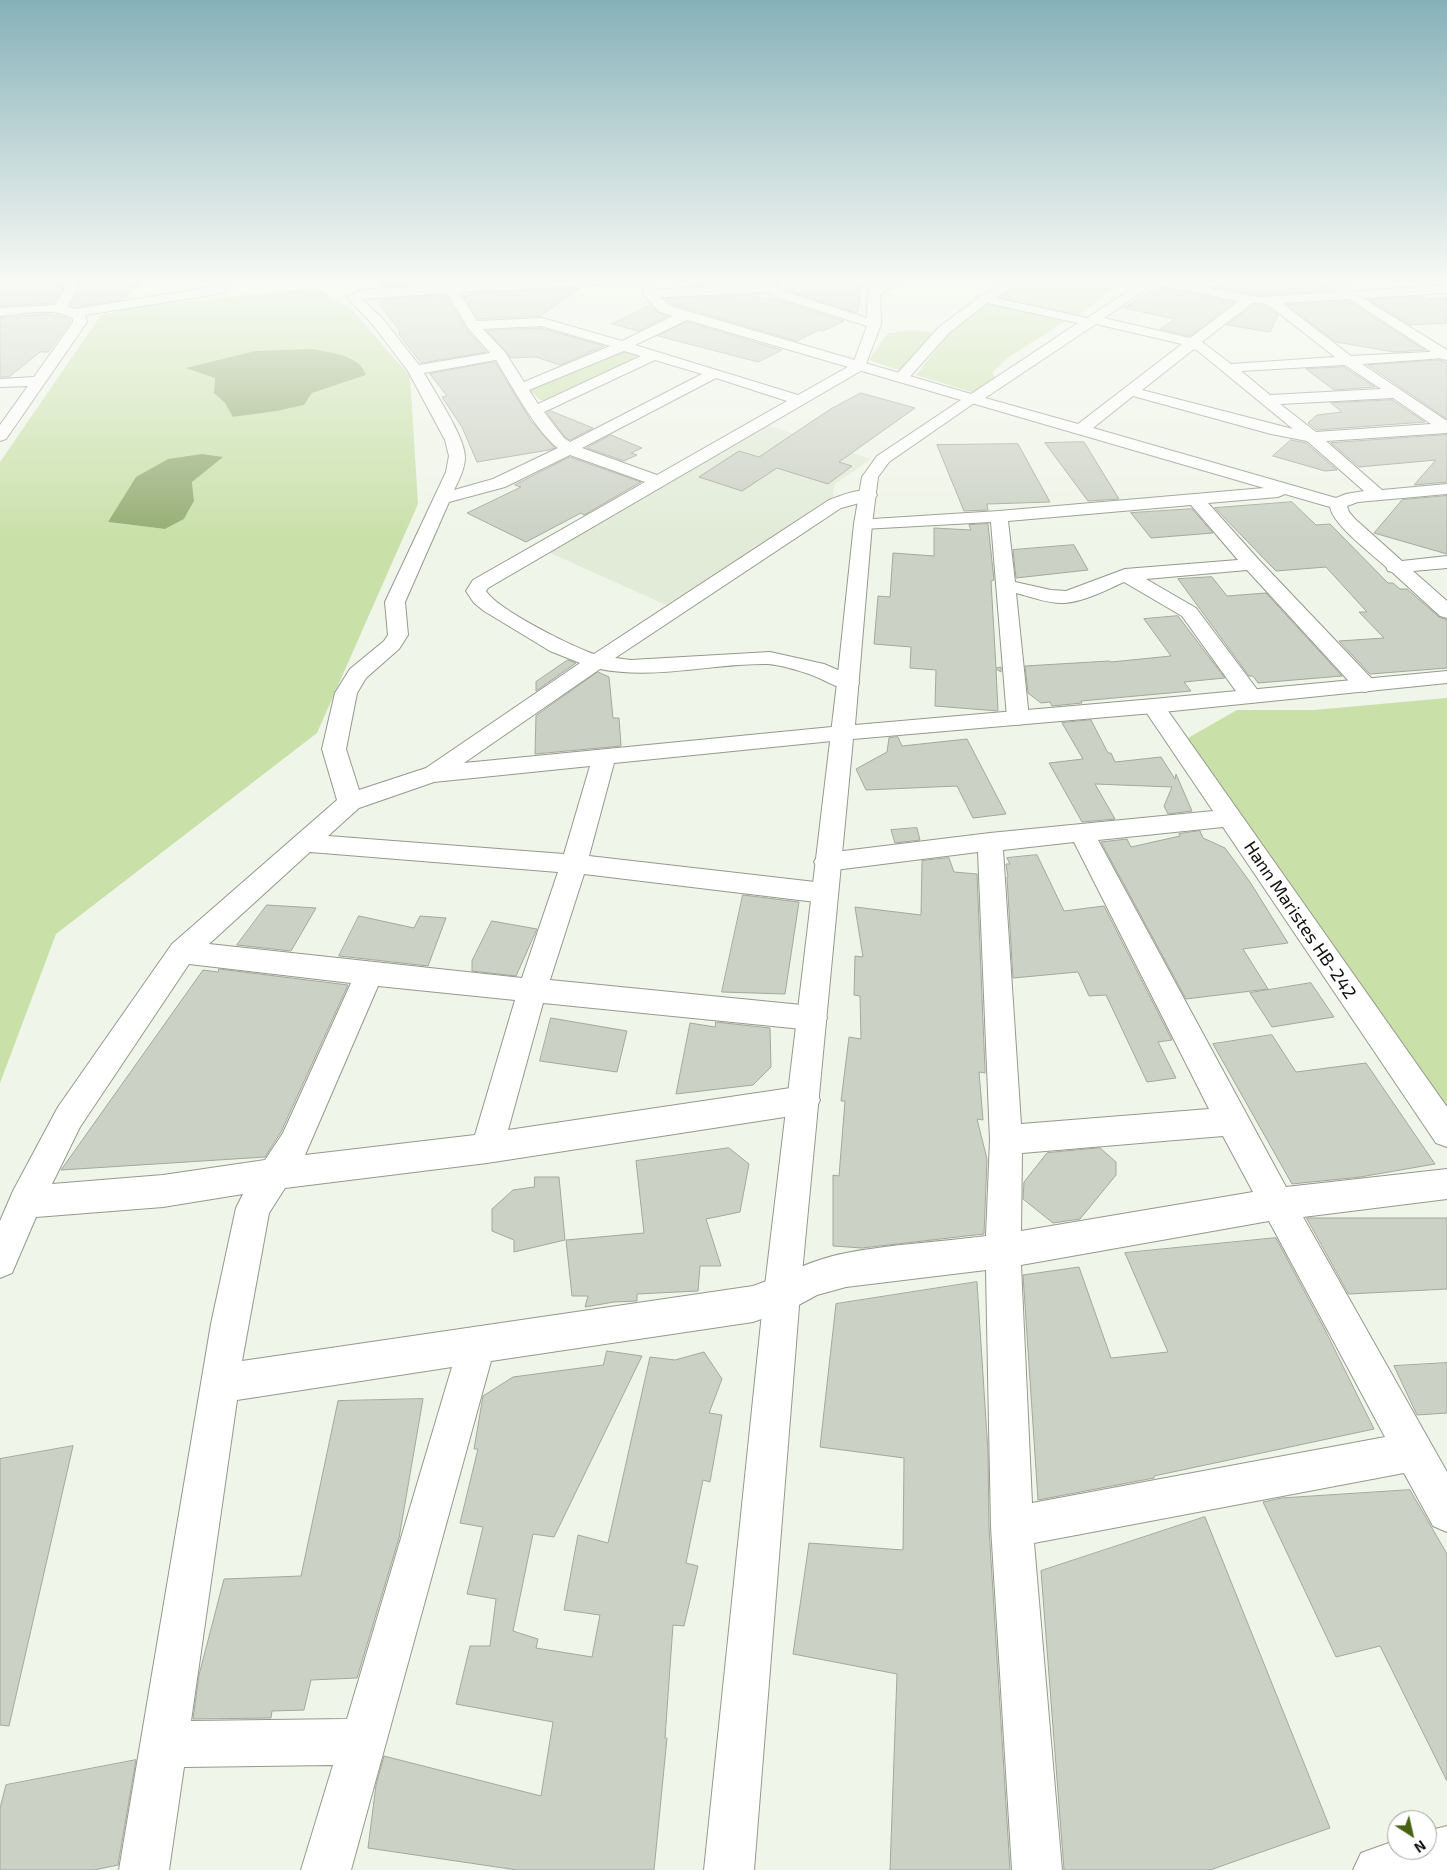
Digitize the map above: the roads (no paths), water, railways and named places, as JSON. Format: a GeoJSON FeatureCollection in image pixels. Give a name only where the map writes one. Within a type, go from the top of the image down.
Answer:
{"type":"FeatureCollection","features":[{"type":"Feature","properties":{"kind":"street"},"geometry":{"type":"LineString","coordinates":[[2,431],[48,366]]}},
{"type":"Feature","properties":{"kind":"street"},"geometry":{"type":"LineString","coordinates":[[350,802],[334,749],[346,693],[358,674],[392,645],[398,635],[395,602],[454,472],[457,456],[453,440],[412,366]]}},
{"type":"Feature","properties":{"kind":"street"},"geometry":{"type":"LineString","coordinates":[[415,370],[438,366]]}},
{"type":"Feature","properties":{"kind":"street"},"geometry":{"type":"LineString","coordinates":[[507,366],[535,411],[558,441],[569,449],[657,481]]}},
{"type":"Feature","properties":{"kind":"street"},"geometry":{"type":"LineString","coordinates":[[521,388],[574,366]]}},
{"type":"Feature","properties":{"kind":"street"},"geometry":{"type":"LineString","coordinates":[[535,411],[630,366]]}},
{"type":"Feature","properties":{"kind":"street"},"geometry":{"type":"LineString","coordinates":[[690,366],[801,401]]}},
{"type":"Feature","properties":{"kind":"street"},"geometry":{"type":"LineString","coordinates":[[848,683],[816,669],[770,658],[631,666],[612,666],[597,663],[566,652],[491,607],[481,599],[476,591],[480,584],[859,366]]}},
{"type":"Feature","properties":{"kind":"street"},"geometry":{"type":"LineString","coordinates":[[860,366],[1338,504],[1346,499],[1377,494],[1447,489]]}},
{"type":"Feature","properties":{"kind":"street"},"geometry":{"type":"LineString","coordinates":[[901,378],[912,366]]}},
{"type":"Feature","properties":{"kind":"street"},"geometry":{"type":"LineString","coordinates":[[729,1870],[782,1294],[804,1100],[827,862],[870,477],[874,468],[883,459],[1023,366]]}},
{"type":"Feature","properties":{"kind":"street"},"geometry":{"type":"LineString","coordinates":[[1081,430],[1162,366]]}},
{"type":"Feature","properties":{"kind":"street"},"geometry":{"type":"LineString","coordinates":[[1228,368],[1258,366]]}},
{"type":"Feature","properties":{"kind":"street"},"geometry":{"type":"LineString","coordinates":[[1357,366],[1447,428]]}},
{"type":"Feature","properties":{"kind":"street"},"geometry":{"type":"LineString","coordinates":[[1228,368],[1312,436],[1377,494]]}},
{"type":"Feature","properties":{"kind":"street"},"geometry":{"type":"LineString","coordinates":[[441,499],[469,493],[500,483],[715,373]]}},
{"type":"Feature","properties":{"kind":"street"},"geometry":{"type":"LineString","coordinates":[[0,383],[39,381]]}},
{"type":"Feature","properties":{"kind":"street"},"geometry":{"type":"LineString","coordinates":[[1130,391],[1277,430],[1312,436],[1447,428]]}},
{"type":"Feature","properties":{"kind":"street"},"geometry":{"type":"LineString","coordinates":[[1266,400],[1395,392]]}},
{"type":"Feature","properties":{"kind":"street"},"geometry":{"type":"LineString","coordinates":[[432,774],[743,562],[827,510],[851,498],[865,510],[999,516],[1294,491]]}},
{"type":"Feature","properties":{"kind":"street"},"geometry":{"type":"LineString","coordinates":[[1195,499],[1252,564],[1365,685]]}},
{"type":"Feature","properties":{"kind":"street"},"geometry":{"type":"LineString","coordinates":[[1338,504],[1340,513],[1349,523],[1395,567],[1447,612]]}},
{"type":"Feature","properties":{"kind":"street"},"geometry":{"type":"LineString","coordinates":[[999,516],[1018,718]]}},
{"type":"Feature","properties":{"kind":"street"},"geometry":{"type":"LineString","coordinates":[[1395,567],[1447,562]]}},
{"type":"Feature","properties":{"kind":"street"},"geometry":{"type":"LineString","coordinates":[[1005,585],[1051,596],[1066,596],[1082,594],[1125,574],[1252,564]]}},
{"type":"Feature","properties":{"kind":"street"},"geometry":{"type":"LineString","coordinates":[[1125,574],[1189,612],[1251,696]]}},
{"type":"Feature","properties":{"kind":"street"},"geometry":{"type":"LineString","coordinates":[[0,1261],[25,1202],[69,1117],[182,952],[350,802],[432,774],[842,733],[1153,706],[1447,677]]}},
{"type":"Feature","properties":{"kind":"street","name":"Hann Maristes HB-242"},"geometry":{"type":"LineString","coordinates":[[1153,706],[1447,1133]]}},
{"type":"Feature","properties":{"kind":"street"},"geometry":{"type":"LineString","coordinates":[[487,1148],[532,991],[574,864],[604,757]]}},
{"type":"Feature","properties":{"kind":"street"},"geometry":{"type":"LineString","coordinates":[[827,862],[990,842],[1230,818]]}},
{"type":"Feature","properties":{"kind":"street"},"geometry":{"type":"LineString","coordinates":[[1082,834],[1232,1122],[1412,1452],[1447,1512]]}},
{"type":"Feature","properties":{"kind":"street"},"geometry":{"type":"LineString","coordinates":[[990,842],[1006,1140],[1003,1251],[1012,1526],[1036,1870]]}},
{"type":"Feature","properties":{"kind":"street"},"geometry":{"type":"LineString","coordinates":[[305,843],[574,864],[824,893]]}},
{"type":"Feature","properties":{"kind":"street"},"geometry":{"type":"LineString","coordinates":[[182,952],[369,974],[812,1018]]}},
{"type":"Feature","properties":{"kind":"street"},"geometry":{"type":"LineString","coordinates":[[144,1870],[229,1324],[253,1208],[295,1143],[369,974]]}},
{"type":"Feature","properties":{"kind":"street"},"geometry":{"type":"LineString","coordinates":[[25,1202],[163,1190],[487,1148],[804,1100]]}},
{"type":"Feature","properties":{"kind":"street"},"geometry":{"type":"LineString","coordinates":[[1006,1140],[1232,1122]]}},
{"type":"Feature","properties":{"kind":"street"},"geometry":{"type":"LineString","coordinates":[[221,1383],[753,1304],[782,1294],[812,1279],[846,1270],[1003,1251],[1278,1204],[1447,1184]]}},
{"type":"Feature","properties":{"kind":"street"},"geometry":{"type":"LineString","coordinates":[[326,1870],[477,1346]]}},
{"type":"Feature","properties":{"kind":"street"},"geometry":{"type":"LineString","coordinates":[[1012,1526],[1412,1452]]}},
{"type":"Feature","properties":{"kind":"street"},"geometry":{"type":"LineString","coordinates":[[164,1744],[362,1742]]}},
{"type":"Feature","properties":{"kind":"street"},"geometry":{"type":"LineString","coordinates":[[1378,1870],[1447,1850]]}}]}
